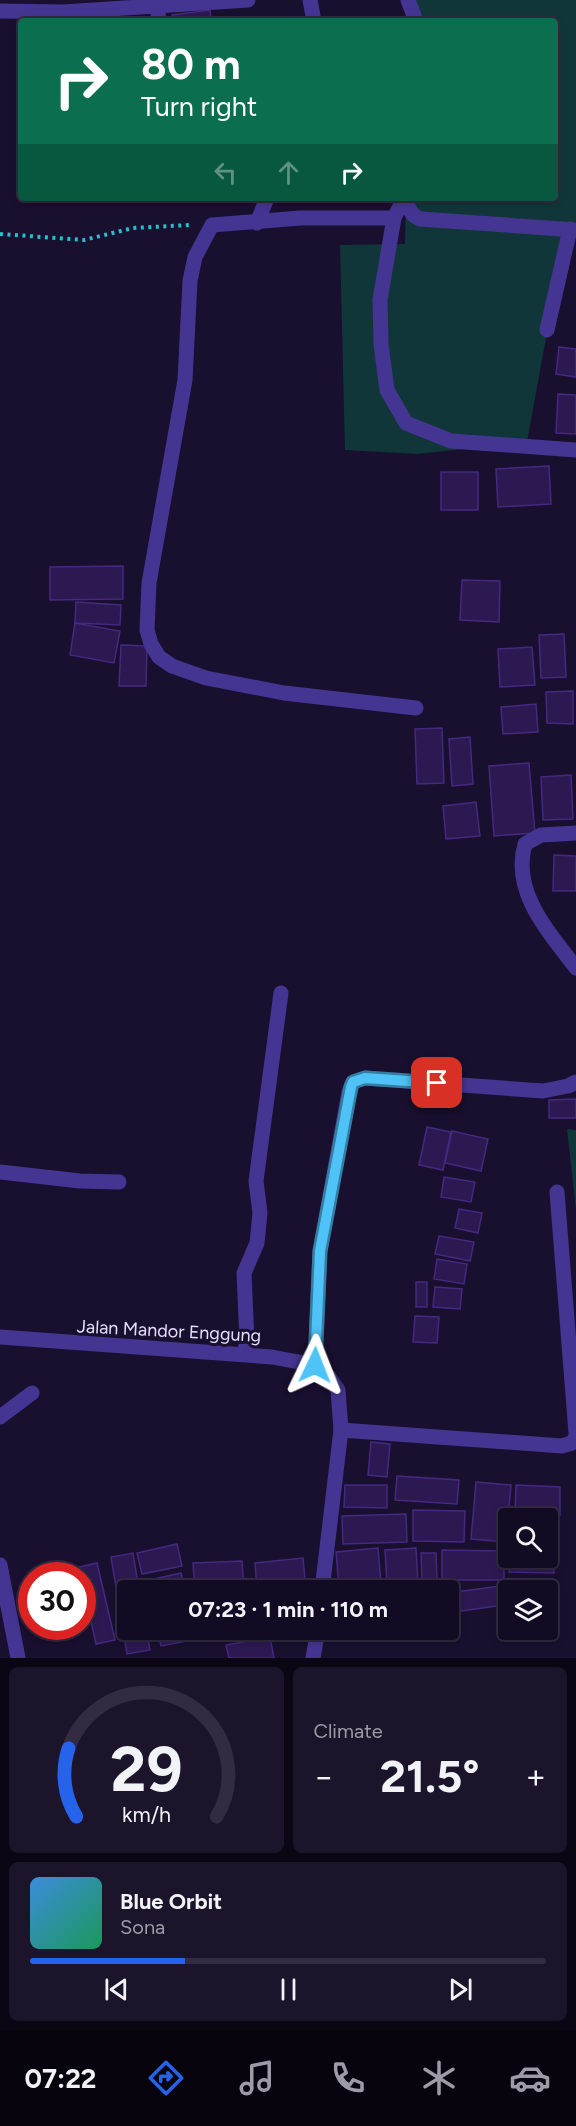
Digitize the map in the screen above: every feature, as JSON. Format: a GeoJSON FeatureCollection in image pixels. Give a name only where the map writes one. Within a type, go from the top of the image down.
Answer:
{"type":"FeatureCollection","features":[{"type":"Feature","properties":{"kind":"street"},"geometry":{"type":"LineString","coordinates":[[0,11],[63,12],[111,4],[248,0]]}},
{"type":"Feature","properties":{"kind":"street"},"geometry":{"type":"LineString","coordinates":[[310,0],[313,18]]}},
{"type":"Feature","properties":{"kind":"street"},"geometry":{"type":"LineString","coordinates":[[408,0],[415,18]]}},
{"type":"Feature","properties":{"kind":"street"},"geometry":{"type":"LineString","coordinates":[[157,4],[159,18]]}},
{"type":"Feature","properties":{"kind":"street"},"geometry":{"type":"LineString","coordinates":[[257,223],[266,201]]}},
{"type":"Feature","properties":{"kind":"street"},"geometry":{"type":"LineString","coordinates":[[402,201],[394,218],[380,300],[381,344],[387,390],[406,423],[451,441],[576,450]]}},
{"type":"Feature","properties":{"kind":"street"},"geometry":{"type":"LineString","coordinates":[[404,201],[413,215],[420,219],[573,230],[547,330]]}},
{"type":"Feature","properties":{"kind":"street"},"geometry":{"type":"LineString","coordinates":[[394,218],[300,218],[212,225],[195,257],[190,281],[185,380],[149,583],[147,630],[151,644],[159,657],[172,666],[206,678],[284,693],[416,708]]}},
{"type":"Feature","properties":{"kind":"street"},"geometry":{"type":"LineString","coordinates":[[576,833],[541,835],[525,844],[521,857],[524,887],[534,909],[576,968]]}},
{"type":"Feature","properties":{"kind":"street"},"geometry":{"type":"LineString","coordinates":[[244,1354],[247,1341],[244,1273],[257,1243],[260,1213],[256,1181],[281,993]]}},
{"type":"Feature","properties":{"kind":"street"},"geometry":{"type":"LineString","coordinates":[[323,1580],[341,1430],[338,1390],[329,1377],[315,1365],[320,1251],[349,1092],[353,1082],[365,1078],[543,1090],[568,1086],[576,1082]]}},
{"type":"Feature","properties":{"kind":"street"},"geometry":{"type":"LineString","coordinates":[[0,1172],[119,1182]]}},
{"type":"Feature","properties":{"kind":"street"},"geometry":{"type":"LineString","coordinates":[[341,1430],[557,1446],[575,1440],[557,1192]]}},
{"type":"Feature","properties":{"kind":"street","name":"Jalan Mandor Enggung"},"geometry":{"type":"LineString","coordinates":[[0,1338],[244,1354],[301,1360],[315,1365]]}},
{"type":"Feature","properties":{"kind":"street"},"geometry":{"type":"LineString","coordinates":[[0,1417],[32,1393]]}},
{"type":"Feature","properties":{"kind":"street"},"geometry":{"type":"LineString","coordinates":[[0,1565],[18,1658]]}},
{"type":"Feature","properties":{"kind":"street"},"geometry":{"type":"LineString","coordinates":[[313,1658],[316,1640]]}},
{"type":"Feature","properties":{"kind":"path"},"geometry":{"type":"LineString","coordinates":[[0,234],[84,240],[133,228],[212,225]]}},
{"type":"Feature","properties":{"kind":"green space"},"geometry":{"type":"Polygon","coordinates":[[[410,0],[576,0],[576,222],[567,223],[527,442],[418,454],[345,450],[340,245],[405,244],[406,201],[558,201],[558,18],[410,18],[410,0]]]}},
{"type":"Feature","properties":{"kind":"green space"},"geometry":{"type":"Polygon","coordinates":[[[567,1129],[576,1130],[576,1210],[567,1129]]]}},
{"type":"Feature","properties":{"kind":"building"},"geometry":{"type":"Polygon","coordinates":[[[210,10],[211,18],[172,18],[172,15],[210,10]]]}},
{"type":"Feature","properties":{"kind":"building"},"geometry":{"type":"Polygon","coordinates":[[[559,347],[576,349],[576,377],[556,374],[559,347]]]}},
{"type":"Feature","properties":{"kind":"building"},"geometry":{"type":"Polygon","coordinates":[[[558,394],[576,395],[576,434],[556,433],[558,394]]]}},
{"type":"Feature","properties":{"kind":"building"},"geometry":{"type":"Polygon","coordinates":[[[549,466],[551,504],[498,507],[496,469],[549,466]]]}},
{"type":"Feature","properties":{"kind":"building"},"geometry":{"type":"Polygon","coordinates":[[[441,472],[478,472],[478,510],[441,510],[441,472]]]}},
{"type":"Feature","properties":{"kind":"building"},"geometry":{"type":"Polygon","coordinates":[[[123,566],[123,599],[50,600],[50,567],[123,566]]]}},
{"type":"Feature","properties":{"kind":"building"},"geometry":{"type":"Polygon","coordinates":[[[462,580],[500,581],[499,622],[460,620],[462,580]]]}},
{"type":"Feature","properties":{"kind":"building"},"geometry":{"type":"Polygon","coordinates":[[[76,602],[121,605],[120,625],[75,623],[76,602]]]}},
{"type":"Feature","properties":{"kind":"building"},"geometry":{"type":"Polygon","coordinates":[[[75,623],[120,631],[114,663],[70,655],[75,623]]]}},
{"type":"Feature","properties":{"kind":"building"},"geometry":{"type":"Polygon","coordinates":[[[564,634],[566,677],[541,678],[539,635],[564,634]]]}},
{"type":"Feature","properties":{"kind":"building"},"geometry":{"type":"Polygon","coordinates":[[[121,645],[147,646],[146,686],[119,686],[121,645]]]}},
{"type":"Feature","properties":{"kind":"building"},"geometry":{"type":"Polygon","coordinates":[[[532,647],[535,685],[500,687],[498,649],[532,647]]]}},
{"type":"Feature","properties":{"kind":"building"},"geometry":{"type":"Polygon","coordinates":[[[573,691],[573,724],[547,723],[546,692],[573,691]]]}},
{"type":"Feature","properties":{"kind":"building"},"geometry":{"type":"Polygon","coordinates":[[[536,704],[538,732],[503,734],[501,707],[536,704]]]}},
{"type":"Feature","properties":{"kind":"building"},"geometry":{"type":"Polygon","coordinates":[[[442,728],[444,783],[417,784],[415,729],[442,728]]]}},
{"type":"Feature","properties":{"kind":"building"},"geometry":{"type":"Polygon","coordinates":[[[470,737],[473,784],[452,786],[449,739],[470,737]]]}},
{"type":"Feature","properties":{"kind":"building"},"geometry":{"type":"Polygon","coordinates":[[[529,763],[535,833],[494,836],[489,766],[529,763]]]}},
{"type":"Feature","properties":{"kind":"building"},"geometry":{"type":"Polygon","coordinates":[[[571,775],[573,819],[543,820],[541,777],[571,775]]]}},
{"type":"Feature","properties":{"kind":"building"},"geometry":{"type":"Polygon","coordinates":[[[476,802],[480,836],[446,839],[443,806],[476,802]]]}},
{"type":"Feature","properties":{"kind":"building"},"geometry":{"type":"Polygon","coordinates":[[[554,855],[576,856],[576,891],[553,891],[554,855]]]}},
{"type":"Feature","properties":{"kind":"building"},"geometry":{"type":"Polygon","coordinates":[[[576,1099],[576,1118],[549,1118],[549,1100],[576,1099]]]}},
{"type":"Feature","properties":{"kind":"building"},"geometry":{"type":"Polygon","coordinates":[[[427,1127],[451,1132],[443,1170],[419,1165],[427,1127]]]}},
{"type":"Feature","properties":{"kind":"building"},"geometry":{"type":"Polygon","coordinates":[[[452,1131],[488,1139],[481,1171],[445,1163],[452,1131]]]}},
{"type":"Feature","properties":{"kind":"building"},"geometry":{"type":"Polygon","coordinates":[[[444,1177],[475,1182],[471,1202],[441,1197],[444,1177]]]}},
{"type":"Feature","properties":{"kind":"building"},"geometry":{"type":"Polygon","coordinates":[[[459,1209],[482,1213],[478,1233],[455,1228],[459,1209]]]}},
{"type":"Feature","properties":{"kind":"building"},"geometry":{"type":"Polygon","coordinates":[[[439,1236],[474,1242],[470,1261],[435,1254],[439,1236]]]}},
{"type":"Feature","properties":{"kind":"building"},"geometry":{"type":"Polygon","coordinates":[[[437,1259],[467,1264],[464,1284],[434,1279],[437,1259]]]}},
{"type":"Feature","properties":{"kind":"building"},"geometry":{"type":"Polygon","coordinates":[[[416,1282],[427,1282],[427,1307],[416,1307],[416,1282]]]}},
{"type":"Feature","properties":{"kind":"building"},"geometry":{"type":"Polygon","coordinates":[[[435,1287],[462,1289],[460,1309],[433,1307],[435,1287]]]}},
{"type":"Feature","properties":{"kind":"building"},"geometry":{"type":"Polygon","coordinates":[[[415,1316],[439,1317],[437,1343],[413,1342],[415,1316]]]}},
{"type":"Feature","properties":{"kind":"building"},"geometry":{"type":"Polygon","coordinates":[[[371,1442],[390,1444],[387,1477],[368,1475],[371,1442]]]}},
{"type":"Feature","properties":{"kind":"building"},"geometry":{"type":"Polygon","coordinates":[[[397,1476],[459,1480],[457,1504],[395,1500],[397,1476]]]}},
{"type":"Feature","properties":{"kind":"building"},"geometry":{"type":"Polygon","coordinates":[[[476,1482],[511,1485],[509,1508],[498,1508],[498,1541],[471,1539],[476,1482]]]}},
{"type":"Feature","properties":{"kind":"building"},"geometry":{"type":"Polygon","coordinates":[[[345,1485],[387,1485],[387,1508],[344,1507],[345,1485]]]}},
{"type":"Feature","properties":{"kind":"building"},"geometry":{"type":"Polygon","coordinates":[[[516,1485],[560,1487],[560,1515],[558,1515],[558,1508],[515,1508],[516,1485]]]}},
{"type":"Feature","properties":{"kind":"building"},"geometry":{"type":"Polygon","coordinates":[[[413,1510],[465,1511],[464,1542],[413,1541],[413,1510]]]}},
{"type":"Feature","properties":{"kind":"building"},"geometry":{"type":"Polygon","coordinates":[[[406,1514],[407,1542],[343,1544],[342,1516],[406,1514]]]}},
{"type":"Feature","properties":{"kind":"building"},"geometry":{"type":"Polygon","coordinates":[[[177,1544],[182,1566],[142,1574],[137,1553],[177,1544]]]}},
{"type":"Feature","properties":{"kind":"building"},"geometry":{"type":"Polygon","coordinates":[[[378,1548],[381,1580],[338,1580],[336,1552],[378,1548]]]}},
{"type":"Feature","properties":{"kind":"building"},"geometry":{"type":"Polygon","coordinates":[[[416,1548],[418,1580],[387,1580],[385,1550],[416,1548]]]}},
{"type":"Feature","properties":{"kind":"building"},"geometry":{"type":"Polygon","coordinates":[[[442,1550],[498,1551],[498,1568],[504,1568],[504,1580],[442,1580],[442,1550]]]}},
{"type":"Feature","properties":{"kind":"building"},"geometry":{"type":"Polygon","coordinates":[[[133,1553],[137,1580],[117,1580],[117,1593],[111,1557],[133,1553]]]}},
{"type":"Feature","properties":{"kind":"building"},"geometry":{"type":"Polygon","coordinates":[[[421,1553],[436,1553],[437,1579],[422,1580],[421,1553]]]}},
{"type":"Feature","properties":{"kind":"building"},"geometry":{"type":"Polygon","coordinates":[[[303,1558],[305,1580],[256,1580],[255,1563],[303,1558]]]}},
{"type":"Feature","properties":{"kind":"building"},"geometry":{"type":"Polygon","coordinates":[[[242,1561],[243,1580],[194,1580],[193,1563],[242,1561]]]}},
{"type":"Feature","properties":{"kind":"building"},"geometry":{"type":"Polygon","coordinates":[[[96,1563],[115,1640],[96,1644],[95,1640],[96,1563]]]}},
{"type":"Feature","properties":{"kind":"building"},"geometry":{"type":"Polygon","coordinates":[[[509,1568],[554,1568],[554,1573],[509,1572],[509,1568]]]}},
{"type":"Feature","properties":{"kind":"building"},"geometry":{"type":"Polygon","coordinates":[[[181,1573],[183,1580],[150,1580],[181,1573]]]}},
{"type":"Feature","properties":{"kind":"building"},"geometry":{"type":"Polygon","coordinates":[[[498,1586],[498,1606],[459,1611],[459,1592],[498,1586]]]}},
{"type":"Feature","properties":{"kind":"building"},"geometry":{"type":"Polygon","coordinates":[[[125,1640],[148,1640],[150,1650],[127,1654],[125,1640]]]}},
{"type":"Feature","properties":{"kind":"building"},"geometry":{"type":"Polygon","coordinates":[[[160,1640],[193,1640],[161,1646],[160,1640]]]}},
{"type":"Feature","properties":{"kind":"building"},"geometry":{"type":"Polygon","coordinates":[[[254,1640],[271,1640],[274,1658],[229,1658],[226,1645],[254,1640]]]}},
{"type":"Feature","properties":{"kind":"route"},"geometry":{"type":"LineString","coordinates":[[315,1365],[320,1251],[349,1092],[353,1082],[365,1078],[437,1083]]}}]}
